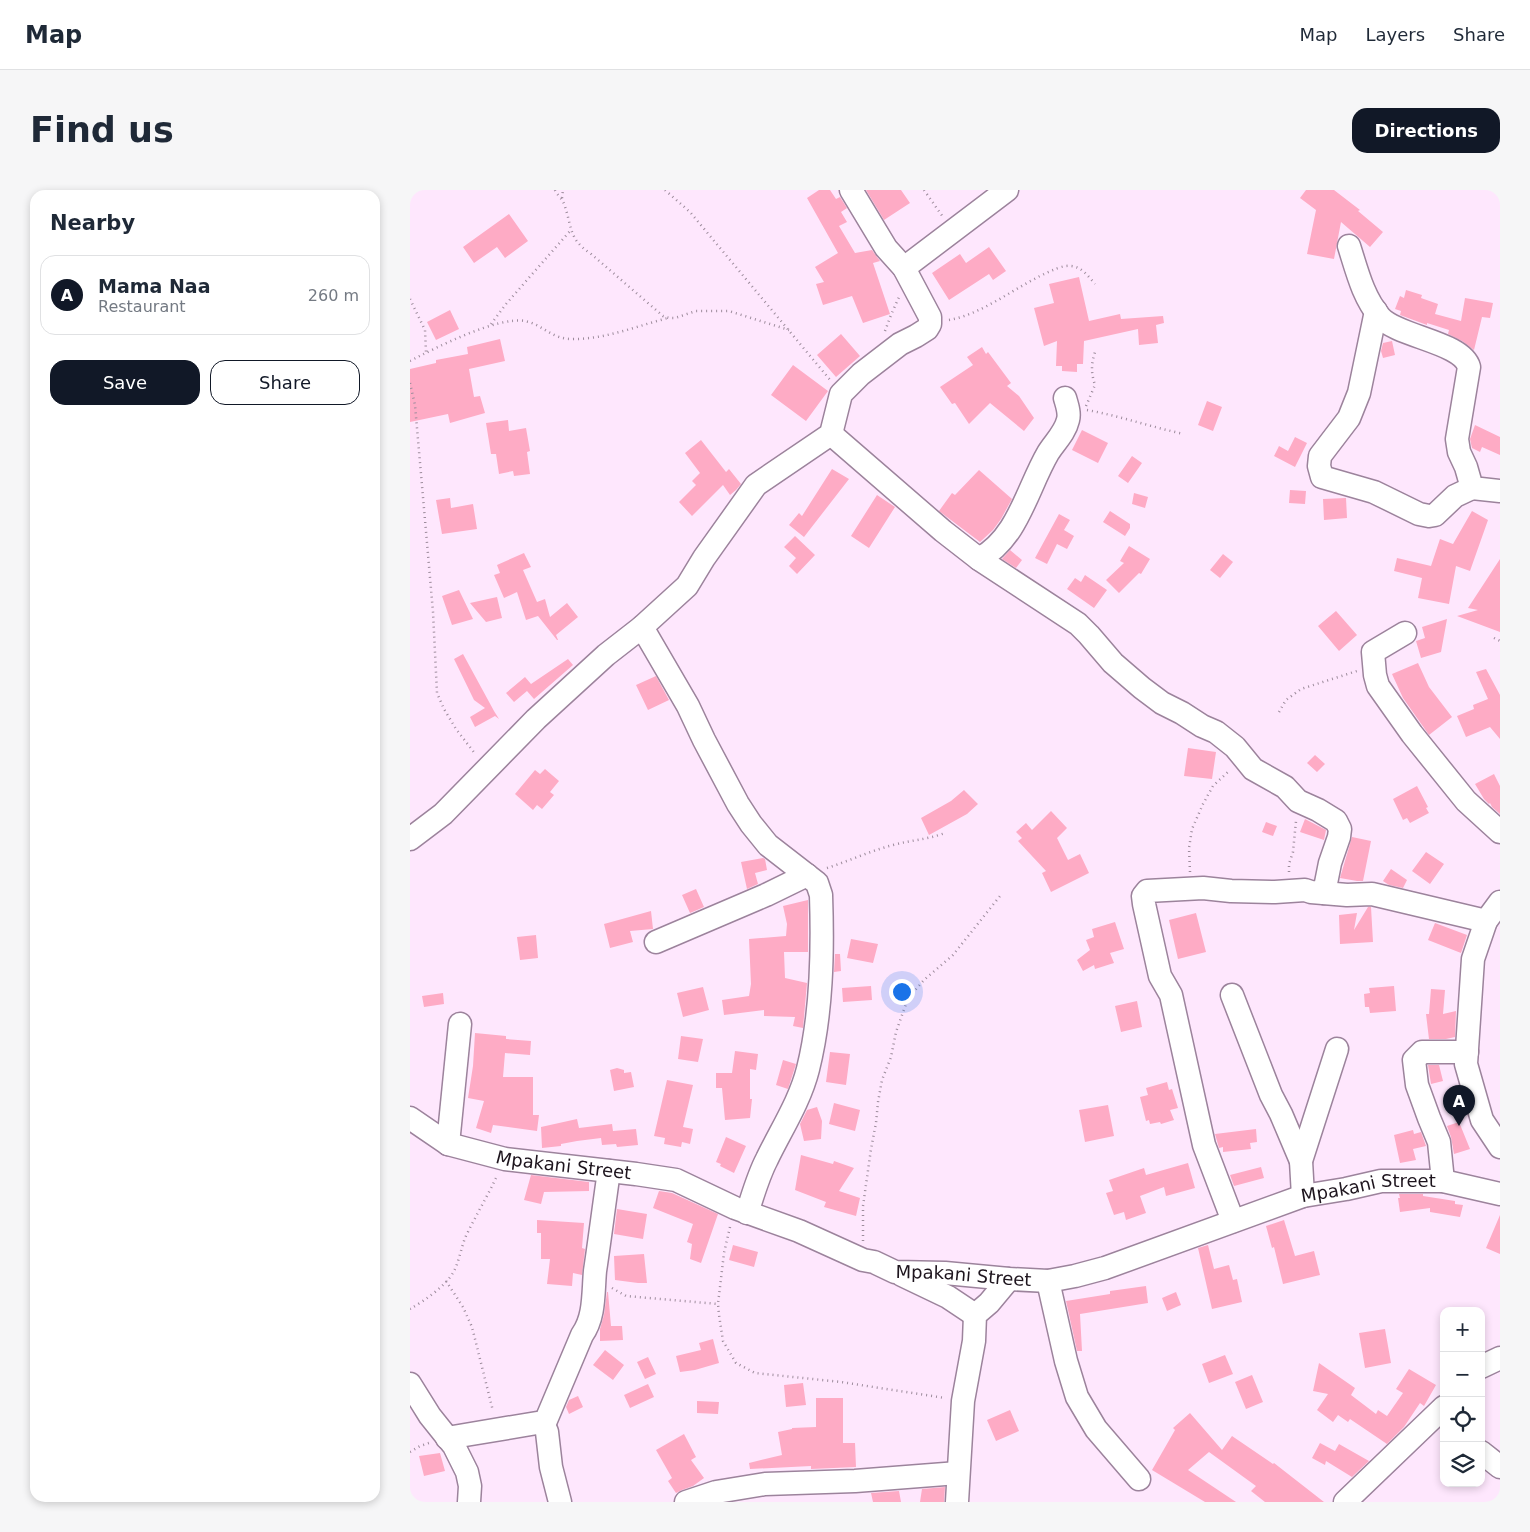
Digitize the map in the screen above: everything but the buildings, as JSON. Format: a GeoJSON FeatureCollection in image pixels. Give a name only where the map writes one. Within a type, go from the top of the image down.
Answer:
{"type":"FeatureCollection","features":[{"type":"Feature","properties":{"kind":"street"},"geometry":{"type":"LineString","coordinates":[[410,840],[443,814],[536,719],[686,586],[756,485],[831,434],[841,394],[900,344],[927,329],[930,324],[930,317],[906,273],[886,248],[850,190]]}},
{"type":"Feature","properties":{"kind":"street"},"geometry":{"type":"LineString","coordinates":[[906,273],[953,231],[1007,190]]}},
{"type":"Feature","properties":{"kind":"street"},"geometry":{"type":"LineString","coordinates":[[1349,246],[1365,295],[1381,318],[1393,326],[1458,353],[1468,362],[1469,367],[1457,439],[1459,452],[1472,488]]}},
{"type":"Feature","properties":{"kind":"street"},"geometry":{"type":"LineString","coordinates":[[1376,311],[1359,393],[1349,418],[1320,456],[1319,466],[1322,477],[1374,492],[1419,514],[1429,516],[1435,515],[1455,496],[1472,488],[1500,491]]}},
{"type":"Feature","properties":{"kind":"street"},"geometry":{"type":"LineString","coordinates":[[979,559],[988,554],[1015,522],[1048,454],[1068,420],[1068,409],[1064,398]]}},
{"type":"Feature","properties":{"kind":"street"},"geometry":{"type":"LineString","coordinates":[[831,434],[943,531],[979,559],[1078,624],[1090,635],[1113,663],[1142,688],[1162,703],[1216,732],[1235,747],[1253,769],[1286,787],[1298,801],[1336,821],[1340,829],[1339,837],[1330,864],[1324,893]]}},
{"type":"Feature","properties":{"kind":"street"},"geometry":{"type":"LineString","coordinates":[[642,627],[679,690],[738,804],[751,824],[768,845],[818,883],[821,895],[821,971],[818,1012],[808,1070],[797,1098],[741,1210]]}},
{"type":"Feature","properties":{"kind":"street"},"geometry":{"type":"LineString","coordinates":[[1405,633],[1373,652],[1378,686],[1412,734],[1466,801],[1500,832]]}},
{"type":"Feature","properties":{"kind":"street"},"geometry":{"type":"LineString","coordinates":[[656,942],[766,895],[807,875]]}},
{"type":"Feature","properties":{"kind":"street"},"geometry":{"type":"LineString","coordinates":[[1233,1221],[1204,1145],[1170,996],[1160,976],[1143,896],[1147,891],[1155,889],[1203,888],[1231,891],[1305,890],[1347,895],[1372,894],[1486,920]]}},
{"type":"Feature","properties":{"kind":"street"},"geometry":{"type":"LineString","coordinates":[[1500,902],[1486,920],[1473,959],[1466,1064],[1482,1120],[1500,1147]]}},
{"type":"Feature","properties":{"kind":"street"},"geometry":{"type":"LineString","coordinates":[[1232,995],[1270,1096],[1281,1114],[1301,1161],[1303,1196]]}},
{"type":"Feature","properties":{"kind":"street"},"geometry":{"type":"LineString","coordinates":[[448,1144],[460,1024]]}},
{"type":"Feature","properties":{"kind":"street"},"geometry":{"type":"LineString","coordinates":[[1301,1161],[1337,1049]]}},
{"type":"Feature","properties":{"kind":"street"},"geometry":{"type":"LineString","coordinates":[[1443,1181],[1439,1142],[1417,1085],[1414,1060],[1422,1052],[1467,1052]]}},
{"type":"Feature","properties":{"kind":"street","name":"Mpakani Street"},"geometry":{"type":"LineString","coordinates":[[410,1118],[448,1144],[505,1159],[676,1180],[741,1210],[799,1231],[862,1260],[874,1262],[895,1272],[945,1273],[1048,1281],[1105,1268],[1303,1196],[1381,1181],[1443,1181],[1500,1194]]}},
{"type":"Feature","properties":{"kind":"street"},"geometry":{"type":"LineString","coordinates":[[560,1502],[551,1467],[547,1432],[544,1425],[582,1335],[588,1327],[593,1304],[594,1279],[609,1171]]}},
{"type":"Feature","properties":{"kind":"street"},"geometry":{"type":"LineString","coordinates":[[895,1272],[948,1297],[976,1315]]}},
{"type":"Feature","properties":{"kind":"street"},"geometry":{"type":"LineString","coordinates":[[956,1502],[963,1400],[974,1341],[976,1315],[1009,1279]]}},
{"type":"Feature","properties":{"kind":"street"},"geometry":{"type":"LineString","coordinates":[[1048,1281],[1066,1361],[1077,1397],[1096,1429],[1139,1479]]}},
{"type":"Feature","properties":{"kind":"street"},"geometry":{"type":"LineString","coordinates":[[1485,1365],[1500,1358]]}},
{"type":"Feature","properties":{"kind":"street"},"geometry":{"type":"LineString","coordinates":[[410,1384],[430,1416],[454,1446],[467,1472],[470,1486],[468,1502]]}},
{"type":"Feature","properties":{"kind":"street"},"geometry":{"type":"LineString","coordinates":[[1348,1501],[1440,1415]]}},
{"type":"Feature","properties":{"kind":"street"},"geometry":{"type":"LineString","coordinates":[[447,1438],[537,1423],[544,1425]]}},
{"type":"Feature","properties":{"kind":"street"},"geometry":{"type":"LineString","coordinates":[[1485,1455],[1500,1467]]}},
{"type":"Feature","properties":{"kind":"street"},"geometry":{"type":"LineString","coordinates":[[686,1502],[716,1492],[765,1484],[855,1481],[958,1473]]}},
{"type":"Feature","properties":{"kind":"path"},"geometry":{"type":"LineString","coordinates":[[555,190],[562,199],[570,230],[581,247],[663,316],[669,318]]}},
{"type":"Feature","properties":{"kind":"path"},"geometry":{"type":"LineString","coordinates":[[562,199],[563,190]]}},
{"type":"Feature","properties":{"kind":"path"},"geometry":{"type":"LineString","coordinates":[[665,190],[690,212],[841,394]]}},
{"type":"Feature","properties":{"kind":"path"},"geometry":{"type":"LineString","coordinates":[[924,190],[953,231]]}},
{"type":"Feature","properties":{"kind":"path"},"geometry":{"type":"LineString","coordinates":[[490,325],[570,230]]}},
{"type":"Feature","properties":{"kind":"path"},"geometry":{"type":"LineString","coordinates":[[930,324],[953,320],[978,310],[1037,276],[1061,267],[1070,265],[1082,269],[1095,284]]}},
{"type":"Feature","properties":{"kind":"path"},"geometry":{"type":"LineString","coordinates":[[875,364],[906,273]]}},
{"type":"Feature","properties":{"kind":"path"},"geometry":{"type":"LineString","coordinates":[[410,299],[425,330],[426,352]]}},
{"type":"Feature","properties":{"kind":"path"},"geometry":{"type":"LineString","coordinates":[[410,361],[426,352],[490,325],[508,321],[522,320],[533,323],[560,338],[597,338],[696,311],[720,310],[729,311],[789,330]]}},
{"type":"Feature","properties":{"kind":"path"},"geometry":{"type":"LineString","coordinates":[[1095,352],[1091,363],[1095,385],[1084,410],[1109,414],[1158,429],[1184,434]]}},
{"type":"Feature","properties":{"kind":"path"},"geometry":{"type":"LineString","coordinates":[[410,383],[415,405],[433,612],[437,694],[452,722],[487,770]]}},
{"type":"Feature","properties":{"kind":"path"},"geometry":{"type":"LineString","coordinates":[[1494,638],[1500,641]]}},
{"type":"Feature","properties":{"kind":"path"},"geometry":{"type":"LineString","coordinates":[[1279,712],[1286,700],[1301,689],[1368,667],[1373,661]]}},
{"type":"Feature","properties":{"kind":"path"},"geometry":{"type":"LineString","coordinates":[[1192,888],[1189,848],[1192,829],[1213,786],[1244,756]]}},
{"type":"Feature","properties":{"kind":"path"},"geometry":{"type":"LineString","coordinates":[[1292,891],[1289,864],[1293,852],[1298,801]]}},
{"type":"Feature","properties":{"kind":"path"},"geometry":{"type":"LineString","coordinates":[[807,875],[880,849],[931,838],[945,833]]}},
{"type":"Feature","properties":{"kind":"path"},"geometry":{"type":"LineString","coordinates":[[862,1260],[863,1206],[878,1102],[882,1080],[892,1057],[896,1032],[906,1004],[924,980],[953,955],[1000,896]]}},
{"type":"Feature","properties":{"kind":"path"},"geometry":{"type":"LineString","coordinates":[[410,1309],[421,1303],[446,1281],[454,1271],[466,1238],[505,1159]]}},
{"type":"Feature","properties":{"kind":"path"},"geometry":{"type":"LineString","coordinates":[[741,1210],[724,1253],[718,1304],[723,1341],[736,1363],[754,1373],[841,1382],[963,1400]]}},
{"type":"Feature","properties":{"kind":"path"},"geometry":{"type":"LineString","coordinates":[[594,1279],[626,1296],[718,1304]]}},
{"type":"Feature","properties":{"kind":"path"},"geometry":{"type":"LineString","coordinates":[[446,1281],[463,1307],[472,1327],[497,1430]]}},
{"type":"Feature","properties":{"kind":"place","name":"Mama Naa"},"geometry":{"type":"Point","coordinates":[1459,1126]}}]}
